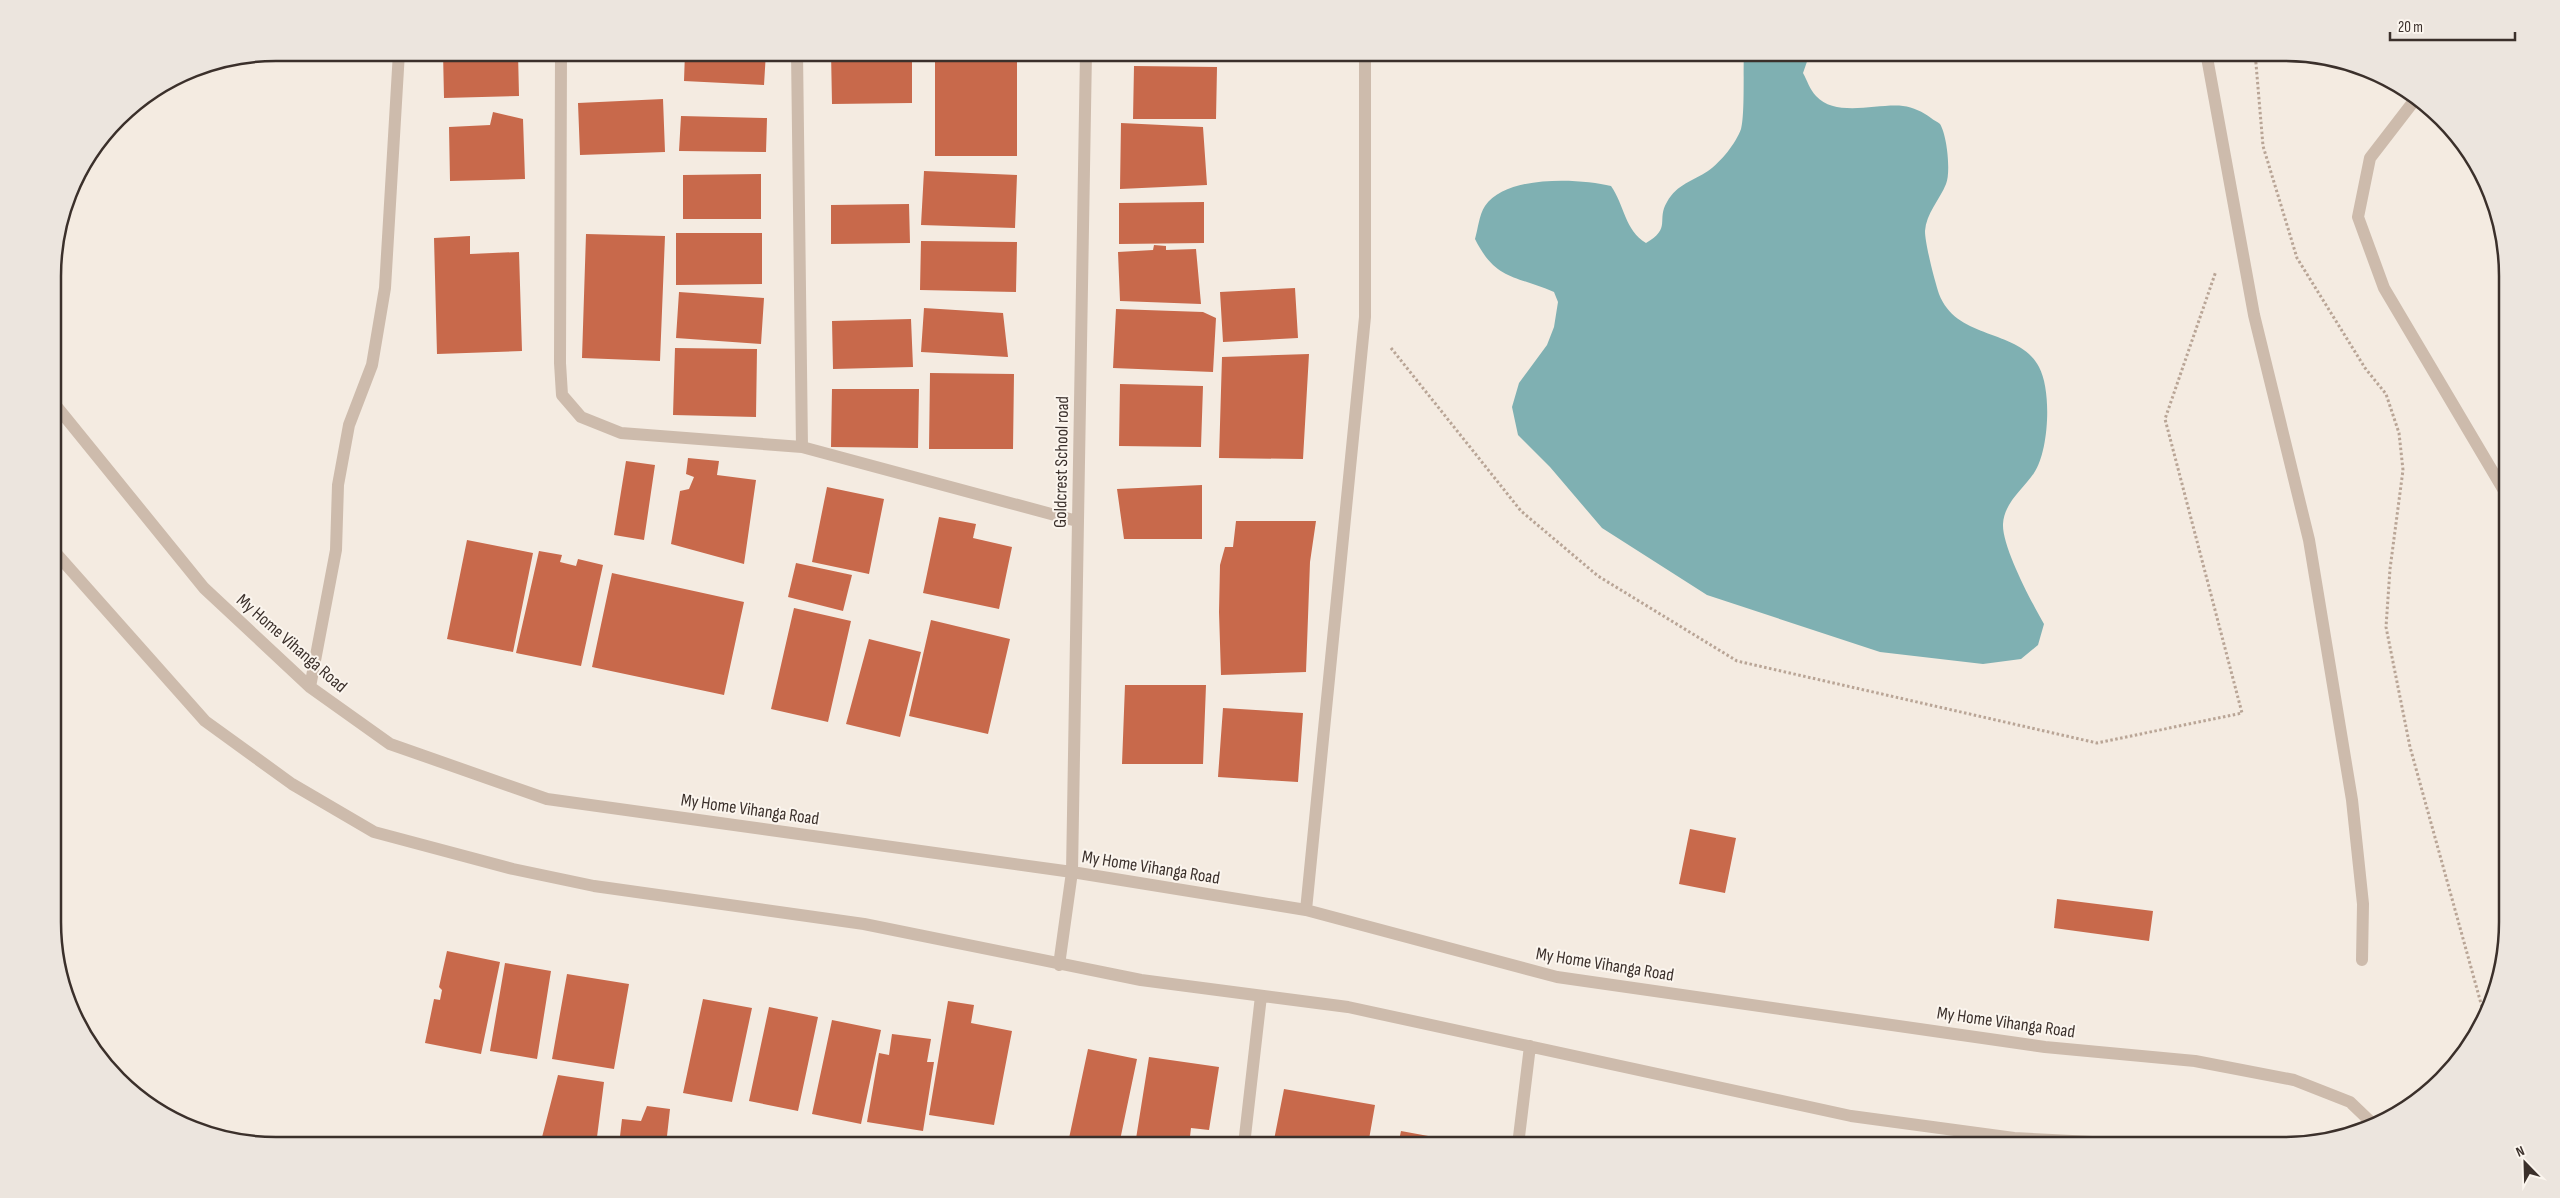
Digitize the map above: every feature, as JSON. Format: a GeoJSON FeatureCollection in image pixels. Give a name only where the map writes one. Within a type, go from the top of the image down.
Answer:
{"type":"FeatureCollection","features":[{"type":"Feature","properties":{"kind":"street"},"geometry":{"type":"LineString","coordinates":[[310,688],[336,550],[338,485],[349,425],[372,365],[385,288],[398,61]]}},
{"type":"Feature","properties":{"kind":"street"},"geometry":{"type":"LineString","coordinates":[[561,61],[560,364],[562,395],[581,417],[621,433],[802,447],[1077,521]]}},
{"type":"Feature","properties":{"kind":"street"},"geometry":{"type":"LineString","coordinates":[[797,61],[802,447]]}},
{"type":"Feature","properties":{"kind":"street","name":"Goldcrest School road"},"geometry":{"type":"LineString","coordinates":[[1059,964],[1072,872],[1086,61]]}},
{"type":"Feature","properties":{"kind":"street"},"geometry":{"type":"LineString","coordinates":[[1306,910],[1366,317],[1365,61]]}},
{"type":"Feature","properties":{"kind":"street"},"geometry":{"type":"LineString","coordinates":[[2208,61],[2254,315],[2309,540],[2352,800],[2363,904],[2362,960]]}},
{"type":"Feature","properties":{"kind":"street"},"geometry":{"type":"LineString","coordinates":[[2412,104],[2370,158],[2358,217],[2384,288],[2499,482]]}},
{"type":"Feature","properties":{"kind":"street","name":"My Home Vihanga Road"},"geometry":{"type":"LineString","coordinates":[[61,412],[204,588],[310,688],[390,744],[547,798],[1072,872],[1306,910],[1557,977],[2045,1047],[2195,1061],[2294,1080],[2350,1102],[2368,1119]]}},
{"type":"Feature","properties":{"kind":"street"},"geometry":{"type":"LineString","coordinates":[[61,559],[205,721],[292,784],[374,832],[513,869],[594,886],[864,924],[1141,980],[1348,1007],[1851,1116],[2007,1137]]}},
{"type":"Feature","properties":{"kind":"street"},"geometry":{"type":"LineString","coordinates":[[1245,1137],[1262,996]]}},
{"type":"Feature","properties":{"kind":"street"},"geometry":{"type":"LineString","coordinates":[[1519,1137],[1530,1046]]}},
{"type":"Feature","properties":{"kind":"path"},"geometry":{"type":"LineString","coordinates":[[2256,61],[2263,146],[2297,258],[2365,368],[2386,394],[2399,432],[2403,470],[2390,569],[2386,627],[2410,747],[2481,1007]]}},
{"type":"Feature","properties":{"kind":"path"},"geometry":{"type":"LineString","coordinates":[[1366,317],[1521,511],[1598,576],[1737,661],[2097,743],[2242,713],[2166,419],[2219,261]]}},
{"type":"Feature","properties":{"kind":"water"},"geometry":{"type":"Polygon","coordinates":[[[1744,61],[1807,61],[1803,73],[1814,94],[1824,103],[1846,108],[1907,107],[1925,114],[1940,124],[1945,136],[1948,171],[1946,184],[1928,219],[1925,231],[1928,253],[1939,294],[1948,309],[1959,320],[2003,339],[2030,355],[2039,367],[2046,391],[2047,421],[2043,451],[2034,473],[2010,503],[2004,516],[2003,524],[2012,560],[2044,624],[2038,645],[2021,659],[1983,664],[1880,652],[1707,595],[1602,528],[1550,467],[1518,435],[1512,407],[1519,383],[1547,345],[1554,327],[1558,302],[1554,292],[1508,275],[1491,263],[1483,253],[1475,239],[1485,206],[1495,196],[1509,189],[1544,181],[1581,181],[1611,186],[1629,224],[1639,238],[1646,243],[1659,233],[1664,208],[1671,196],[1680,187],[1713,167],[1727,152],[1739,134],[1743,114],[1744,61]]]}},
{"type":"Feature","properties":{"kind":"building"},"geometry":{"type":"Polygon","coordinates":[[[443,61],[518,61],[519,96],[444,98],[443,61]]]}},
{"type":"Feature","properties":{"kind":"building"},"geometry":{"type":"Polygon","coordinates":[[[685,61],[765,61],[764,85],[684,81],[685,61]]]}},
{"type":"Feature","properties":{"kind":"building"},"geometry":{"type":"Polygon","coordinates":[[[831,61],[912,61],[912,103],[832,104],[831,61]]]}},
{"type":"Feature","properties":{"kind":"building"},"geometry":{"type":"Polygon","coordinates":[[[935,61],[1017,61],[1017,156],[935,156],[935,61]]]}},
{"type":"Feature","properties":{"kind":"building"},"geometry":{"type":"Polygon","coordinates":[[[1134,66],[1217,67],[1216,119],[1133,119],[1134,66]]]}},
{"type":"Feature","properties":{"kind":"building"},"geometry":{"type":"Polygon","coordinates":[[[663,99],[665,152],[580,155],[578,103],[663,99]]]}},
{"type":"Feature","properties":{"kind":"building"},"geometry":{"type":"Polygon","coordinates":[[[493,112],[523,119],[525,179],[450,181],[449,127],[490,125],[493,112]]]}},
{"type":"Feature","properties":{"kind":"building"},"geometry":{"type":"Polygon","coordinates":[[[681,116],[767,118],[766,152],[679,151],[681,116]]]}},
{"type":"Feature","properties":{"kind":"building"},"geometry":{"type":"Polygon","coordinates":[[[1121,123],[1203,127],[1207,185],[1120,189],[1121,123]]]}},
{"type":"Feature","properties":{"kind":"building"},"geometry":{"type":"Polygon","coordinates":[[[924,171],[1017,175],[1015,228],[921,225],[924,171]]]}},
{"type":"Feature","properties":{"kind":"building"},"geometry":{"type":"Polygon","coordinates":[[[761,174],[761,219],[683,219],[683,175],[761,174]]]}},
{"type":"Feature","properties":{"kind":"building"},"geometry":{"type":"Polygon","coordinates":[[[1204,202],[1204,243],[1119,244],[1119,203],[1204,202]]]}},
{"type":"Feature","properties":{"kind":"building"},"geometry":{"type":"Polygon","coordinates":[[[909,204],[910,243],[831,244],[831,205],[909,204]]]}},
{"type":"Feature","properties":{"kind":"building"},"geometry":{"type":"Polygon","coordinates":[[[676,233],[762,233],[762,284],[676,285],[676,233]]]}},
{"type":"Feature","properties":{"kind":"building"},"geometry":{"type":"Polygon","coordinates":[[[586,234],[665,236],[660,361],[582,358],[586,234]]]}},
{"type":"Feature","properties":{"kind":"building"},"geometry":{"type":"Polygon","coordinates":[[[470,236],[470,254],[519,252],[522,351],[437,354],[434,238],[470,236]]]}},
{"type":"Feature","properties":{"kind":"building"},"geometry":{"type":"Polygon","coordinates":[[[921,241],[1017,242],[1016,292],[920,290],[921,241]]]}},
{"type":"Feature","properties":{"kind":"building"},"geometry":{"type":"Polygon","coordinates":[[[1154,245],[1166,246],[1166,250],[1196,249],[1201,304],[1120,301],[1118,252],[1153,250],[1154,245]]]}},
{"type":"Feature","properties":{"kind":"building"},"geometry":{"type":"Polygon","coordinates":[[[1295,288],[1298,338],[1223,342],[1220,292],[1295,288]]]}},
{"type":"Feature","properties":{"kind":"building"},"geometry":{"type":"Polygon","coordinates":[[[679,292],[764,298],[761,344],[676,338],[679,292]]]}},
{"type":"Feature","properties":{"kind":"building"},"geometry":{"type":"Polygon","coordinates":[[[924,308],[1003,313],[1008,357],[921,352],[924,308]]]}},
{"type":"Feature","properties":{"kind":"building"},"geometry":{"type":"Polygon","coordinates":[[[1116,309],[1203,312],[1216,318],[1213,372],[1113,368],[1116,309]]]}},
{"type":"Feature","properties":{"kind":"building"},"geometry":{"type":"Polygon","coordinates":[[[911,319],[913,367],[833,369],[832,321],[911,319]]]}},
{"type":"Feature","properties":{"kind":"building"},"geometry":{"type":"Polygon","coordinates":[[[675,348],[757,349],[756,417],[673,415],[675,348]]]}},
{"type":"Feature","properties":{"kind":"building"},"geometry":{"type":"Polygon","coordinates":[[[1309,354],[1303,459],[1219,458],[1222,357],[1309,354]]]}},
{"type":"Feature","properties":{"kind":"building"},"geometry":{"type":"Polygon","coordinates":[[[930,373],[1014,374],[1013,449],[929,449],[930,373]]]}},
{"type":"Feature","properties":{"kind":"building"},"geometry":{"type":"Polygon","coordinates":[[[1120,384],[1203,386],[1201,447],[1119,446],[1120,384]]]}},
{"type":"Feature","properties":{"kind":"building"},"geometry":{"type":"Polygon","coordinates":[[[832,389],[919,389],[918,448],[831,447],[832,389]]]}},
{"type":"Feature","properties":{"kind":"building"},"geometry":{"type":"Polygon","coordinates":[[[688,458],[719,461],[717,475],[756,480],[744,564],[671,544],[680,491],[689,489],[694,477],[686,474],[688,458]]]}},
{"type":"Feature","properties":{"kind":"building"},"geometry":{"type":"Polygon","coordinates":[[[626,461],[655,465],[644,540],[614,535],[626,461]]]}},
{"type":"Feature","properties":{"kind":"building"},"geometry":{"type":"Polygon","coordinates":[[[1202,485],[1202,539],[1124,539],[1117,489],[1202,485]]]}},
{"type":"Feature","properties":{"kind":"building"},"geometry":{"type":"Polygon","coordinates":[[[827,487],[884,499],[869,574],[812,562],[827,487]]]}},
{"type":"Feature","properties":{"kind":"building"},"geometry":{"type":"Polygon","coordinates":[[[939,517],[976,524],[973,538],[1012,547],[999,609],[923,593],[939,517]]]}},
{"type":"Feature","properties":{"kind":"building"},"geometry":{"type":"Polygon","coordinates":[[[1236,521],[1316,521],[1310,562],[1306,672],[1221,675],[1220,565],[1225,547],[1233,547],[1236,521]]]}},
{"type":"Feature","properties":{"kind":"building"},"geometry":{"type":"Polygon","coordinates":[[[467,540],[533,553],[513,652],[447,639],[467,540]]]}},
{"type":"Feature","properties":{"kind":"building"},"geometry":{"type":"Polygon","coordinates":[[[539,551],[562,555],[560,562],[576,566],[578,559],[603,565],[581,666],[516,653],[539,551]]]}},
{"type":"Feature","properties":{"kind":"building"},"geometry":{"type":"Polygon","coordinates":[[[796,563],[852,575],[843,611],[788,597],[796,563]]]}},
{"type":"Feature","properties":{"kind":"building"},"geometry":{"type":"Polygon","coordinates":[[[612,573],[744,602],[724,695],[592,667],[612,573]]]}},
{"type":"Feature","properties":{"kind":"building"},"geometry":{"type":"Polygon","coordinates":[[[794,608],[851,621],[828,722],[771,709],[794,608]]]}},
{"type":"Feature","properties":{"kind":"building"},"geometry":{"type":"Polygon","coordinates":[[[931,620],[1010,639],[988,734],[909,716],[931,620]]]}},
{"type":"Feature","properties":{"kind":"building"},"geometry":{"type":"Polygon","coordinates":[[[869,639],[921,652],[900,737],[846,724],[869,639]]]}},
{"type":"Feature","properties":{"kind":"building"},"geometry":{"type":"Polygon","coordinates":[[[1125,685],[1206,685],[1203,764],[1122,764],[1125,685]]]}},
{"type":"Feature","properties":{"kind":"building"},"geometry":{"type":"Polygon","coordinates":[[[1223,708],[1303,713],[1298,782],[1218,777],[1223,708]]]}},
{"type":"Feature","properties":{"kind":"building"},"geometry":{"type":"Polygon","coordinates":[[[1690,829],[1736,838],[1725,893],[1679,884],[1690,829]]]}},
{"type":"Feature","properties":{"kind":"building"},"geometry":{"type":"Polygon","coordinates":[[[2057,899],[2153,911],[2149,941],[2054,928],[2057,899]]]}},
{"type":"Feature","properties":{"kind":"building"},"geometry":{"type":"Polygon","coordinates":[[[447,951],[500,962],[481,1054],[425,1043],[434,999],[440,1000],[442,990],[439,987],[447,951]]]}},
{"type":"Feature","properties":{"kind":"building"},"geometry":{"type":"Polygon","coordinates":[[[505,963],[551,971],[537,1059],[490,1051],[505,963]]]}},
{"type":"Feature","properties":{"kind":"building"},"geometry":{"type":"Polygon","coordinates":[[[567,974],[629,984],[614,1069],[552,1059],[567,974]]]}},
{"type":"Feature","properties":{"kind":"building"},"geometry":{"type":"Polygon","coordinates":[[[703,999],[752,1008],[732,1102],[683,1093],[703,999]]]}},
{"type":"Feature","properties":{"kind":"building"},"geometry":{"type":"Polygon","coordinates":[[[948,1001],[974,1005],[971,1023],[1012,1031],[994,1125],[929,1115],[948,1001]]]}},
{"type":"Feature","properties":{"kind":"building"},"geometry":{"type":"Polygon","coordinates":[[[769,1007],[818,1017],[798,1111],[749,1101],[769,1007]]]}},
{"type":"Feature","properties":{"kind":"building"},"geometry":{"type":"Polygon","coordinates":[[[832,1020],[881,1030],[861,1124],[812,1114],[832,1020]]]}},
{"type":"Feature","properties":{"kind":"building"},"geometry":{"type":"Polygon","coordinates":[[[892,1034],[931,1039],[927,1062],[934,1062],[923,1131],[867,1122],[879,1053],[889,1055],[892,1034]]]}},
{"type":"Feature","properties":{"kind":"building"},"geometry":{"type":"Polygon","coordinates":[[[1088,1049],[1137,1059],[1121,1137],[1069,1137],[1088,1049]]]}},
{"type":"Feature","properties":{"kind":"building"},"geometry":{"type":"Polygon","coordinates":[[[1149,1057],[1219,1067],[1209,1130],[1191,1128],[1190,1137],[1136,1137],[1149,1057]]]}},
{"type":"Feature","properties":{"kind":"building"},"geometry":{"type":"Polygon","coordinates":[[[558,1075],[604,1082],[597,1137],[542,1137],[558,1075]]]}},
{"type":"Feature","properties":{"kind":"building"},"geometry":{"type":"Polygon","coordinates":[[[1284,1089],[1375,1105],[1369,1137],[1275,1137],[1284,1089]]]}},
{"type":"Feature","properties":{"kind":"building"},"geometry":{"type":"Polygon","coordinates":[[[647,1106],[670,1109],[667,1137],[620,1137],[622,1119],[641,1121],[647,1106]]]}},
{"type":"Feature","properties":{"kind":"building"},"geometry":{"type":"Polygon","coordinates":[[[1401,1131],[1434,1137],[1400,1137],[1401,1131]]]}}]}
